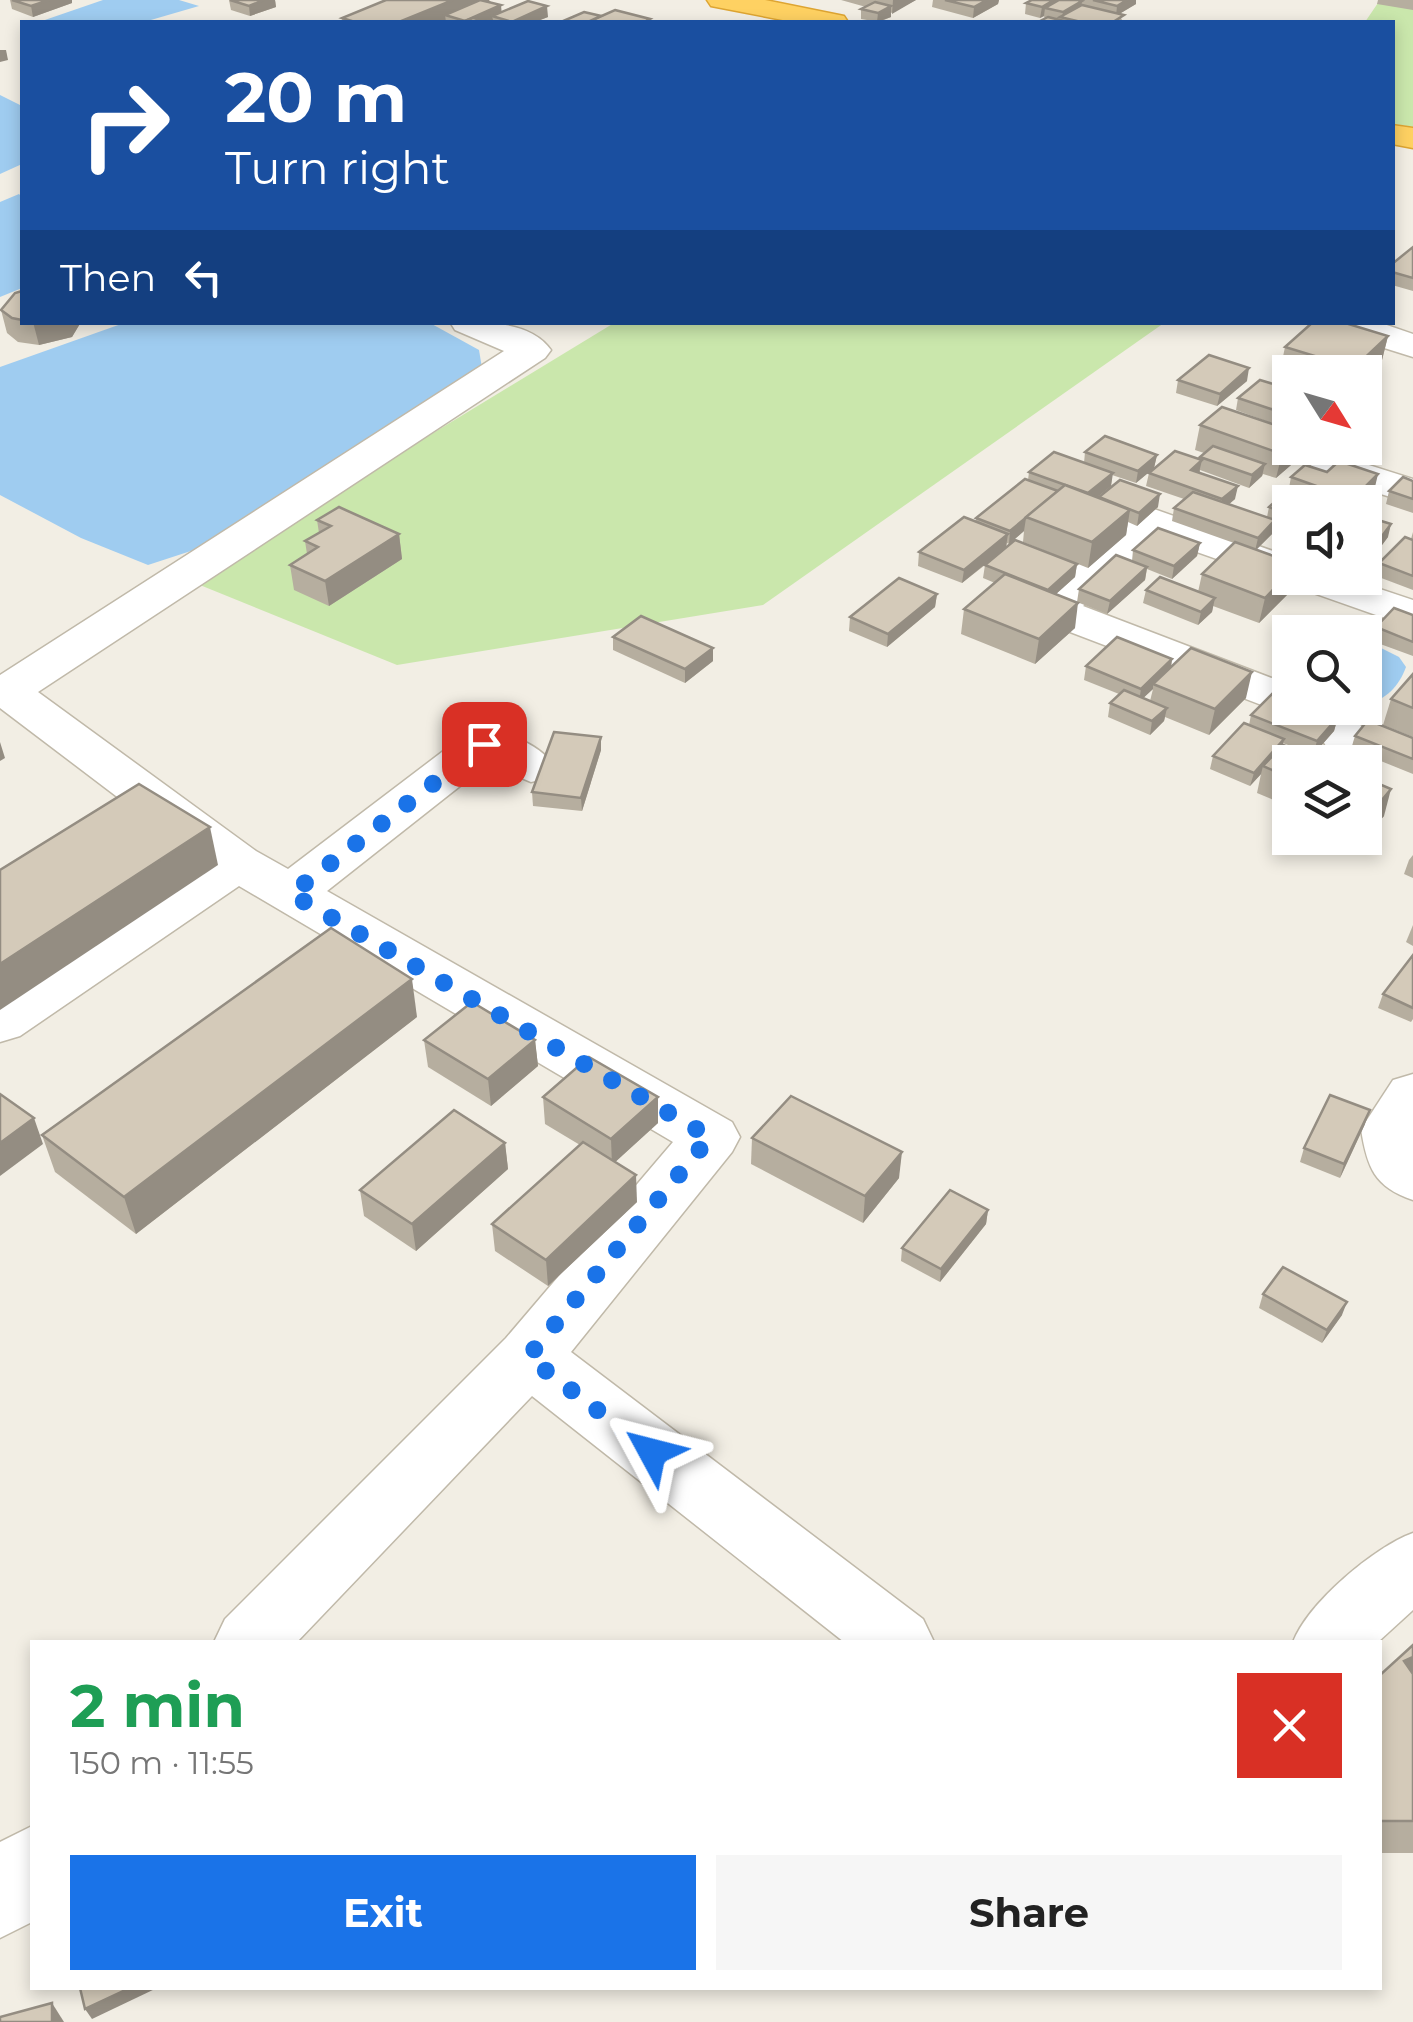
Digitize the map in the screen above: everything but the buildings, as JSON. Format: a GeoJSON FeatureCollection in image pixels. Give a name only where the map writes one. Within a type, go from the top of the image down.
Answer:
{"type":"FeatureCollection","features":[{"type":"Feature","properties":{"kind":"highway"},"geometry":{"type":"LineString","coordinates":[[721,0],[824,20]]}},
{"type":"Feature","properties":{"kind":"street"},"geometry":{"type":"LineString","coordinates":[[252,1640],[528,1357],[710,1137],[238,863],[7,691],[532,350],[475,325]]}},
{"type":"Feature","properties":{"kind":"street"},"geometry":{"type":"LineString","coordinates":[[1349,325],[1413,346]]}},
{"type":"Feature","properties":{"kind":"street"},"geometry":{"type":"LineString","coordinates":[[1334,485],[1331,464],[1413,492]]}},
{"type":"Feature","properties":{"kind":"street"},"geometry":{"type":"LineString","coordinates":[[1272,566],[1154,522],[1052,610],[1272,694]]}},
{"type":"Feature","properties":{"kind":"street"},"geometry":{"type":"LineString","coordinates":[[1244,556],[1272,549]]}},
{"type":"Feature","properties":{"kind":"street"},"geometry":{"type":"LineString","coordinates":[[1354,595],[1413,616]]}},
{"type":"Feature","properties":{"kind":"street"},"geometry":{"type":"LineString","coordinates":[[291,894],[484,744],[530,768]]}},
{"type":"Feature","properties":{"kind":"street"},"geometry":{"type":"LineString","coordinates":[[0,1022],[238,863]]}},
{"type":"Feature","properties":{"kind":"street"},"geometry":{"type":"LineString","coordinates":[[1413,1095],[1390,1129],[1396,1164],[1413,1178]]}},
{"type":"Feature","properties":{"kind":"street"},"geometry":{"type":"LineString","coordinates":[[528,1357],[895,1640]]}},
{"type":"Feature","properties":{"kind":"street"},"geometry":{"type":"LineString","coordinates":[[1330,1640],[1413,1564]]}},
{"type":"Feature","properties":{"kind":"street"},"geometry":{"type":"LineString","coordinates":[[0,1899],[30,1867]]}},
{"type":"Feature","properties":{"kind":"green space"},"geometry":{"type":"Polygon","coordinates":[[[1380,0],[1413,0],[1413,127],[1395,124],[1395,20],[1366,20],[1380,0]]]}},
{"type":"Feature","properties":{"kind":"green space"},"geometry":{"type":"Polygon","coordinates":[[[611,325],[1161,325],[763,605],[397,665],[190,581],[611,325]]]}},
{"type":"Feature","properties":{"kind":"water"},"geometry":{"type":"Polygon","coordinates":[[[103,0],[179,0],[199,6],[151,20],[45,20],[103,0]]]}},
{"type":"Feature","properties":{"kind":"water"},"geometry":{"type":"Polygon","coordinates":[[[0,95],[20,105],[20,165],[0,174],[0,95]]]}},
{"type":"Feature","properties":{"kind":"water"},"geometry":{"type":"Polygon","coordinates":[[[20,195],[20,289],[0,297],[0,202],[20,195]]]}},
{"type":"Feature","properties":{"kind":"water"},"geometry":{"type":"Polygon","coordinates":[[[118,325],[434,325],[479,350],[482,368],[197,549],[148,565],[81,538],[0,495],[0,367],[118,325]]]}},
{"type":"Feature","properties":{"kind":"water"},"geometry":{"type":"Polygon","coordinates":[[[1382,648],[1399,657],[1406,667],[1391,691],[1382,698],[1382,648]]]}},
{"type":"Feature","properties":{"kind":"route"},"geometry":{"type":"LineString","coordinates":[[484,744],[291,894],[710,1137],[528,1357],[652,1452]]}}]}
